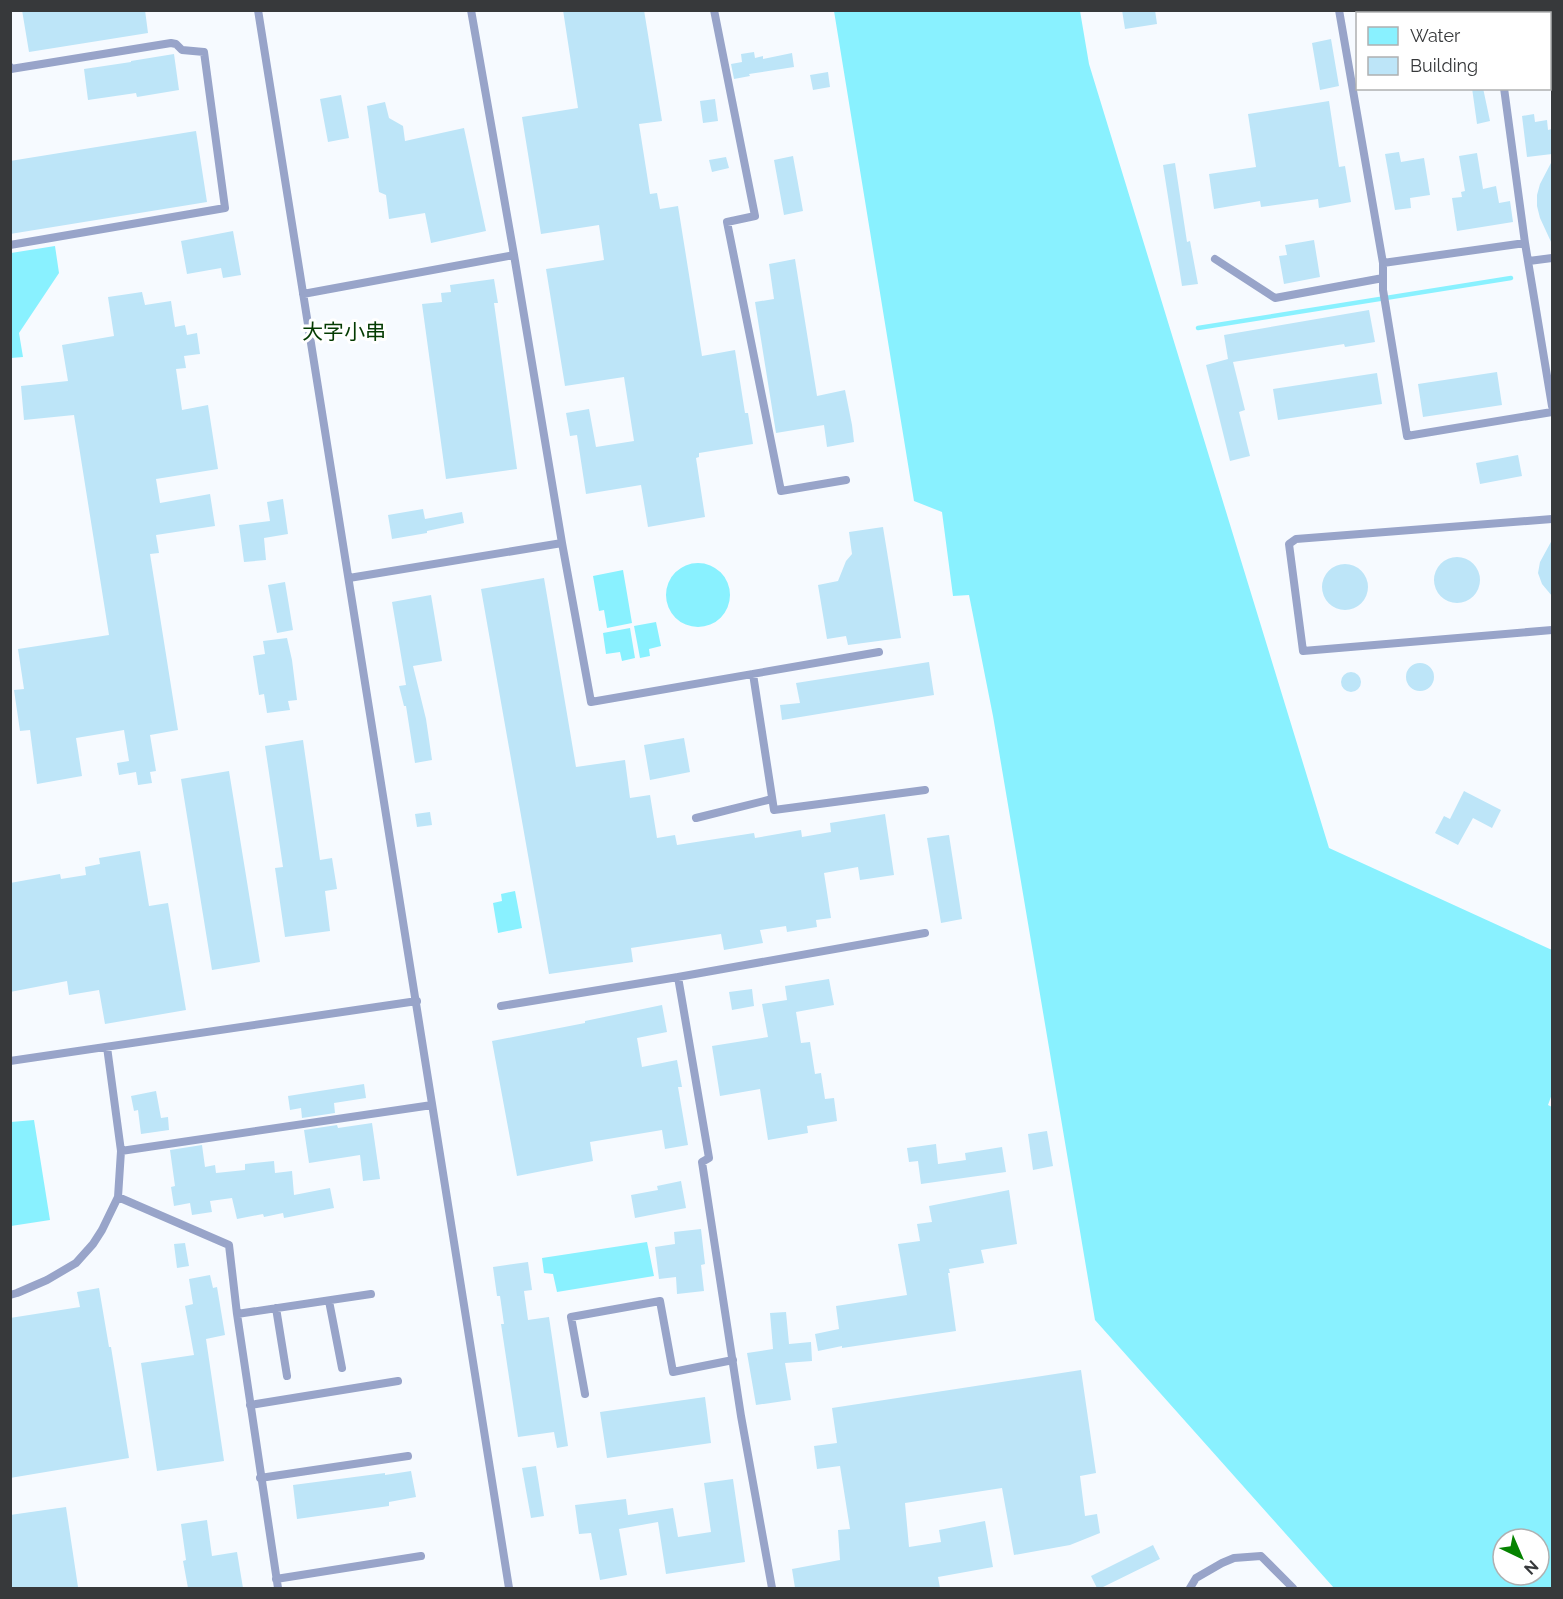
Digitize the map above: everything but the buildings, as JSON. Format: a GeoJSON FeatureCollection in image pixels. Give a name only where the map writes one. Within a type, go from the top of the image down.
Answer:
{"type":"FeatureCollection","features":[{"type":"Feature","properties":{"kind":"lane"},"geometry":{"type":"LineString","coordinates":[[258,10],[509,1588]]}},
{"type":"Feature","properties":{"kind":"lane"},"geometry":{"type":"LineString","coordinates":[[471,10],[591,702],[879,652]]}},
{"type":"Feature","properties":{"kind":"lane"},"geometry":{"type":"LineString","coordinates":[[714,10],[755,216],[726,222],[781,491],[846,480]]}},
{"type":"Feature","properties":{"kind":"lane"},"geometry":{"type":"LineString","coordinates":[[1339,10],[1383,263],[1383,290],[1407,436],[1552,412]]}},
{"type":"Feature","properties":{"kind":"lane"},"geometry":{"type":"LineString","coordinates":[[10,67],[11,69],[171,43],[176,44],[182,50],[204,51],[225,208],[10,245]]}},
{"type":"Feature","properties":{"kind":"lane"},"geometry":{"type":"LineString","coordinates":[[1504,90],[1525,243],[1552,406]]}},
{"type":"Feature","properties":{"kind":"lane"},"geometry":{"type":"LineString","coordinates":[[1383,263],[1525,243]]}},
{"type":"Feature","properties":{"kind":"lane"},"geometry":{"type":"LineString","coordinates":[[303,294],[514,255]]}},
{"type":"Feature","properties":{"kind":"lane"},"geometry":{"type":"LineString","coordinates":[[1529,261],[1552,258]]}},
{"type":"Feature","properties":{"kind":"lane"},"geometry":{"type":"LineString","coordinates":[[1215,259],[1275,298],[1383,278]]}},
{"type":"Feature","properties":{"kind":"lane"},"geometry":{"type":"LineString","coordinates":[[1552,519],[1296,539],[1289,544],[1303,651],[1552,630]]}},
{"type":"Feature","properties":{"kind":"lane"},"geometry":{"type":"LineString","coordinates":[[349,578],[562,543]]}},
{"type":"Feature","properties":{"kind":"lane"},"geometry":{"type":"LineString","coordinates":[[753,674],[774,810],[925,790]]}},
{"type":"Feature","properties":{"kind":"lane"},"geometry":{"type":"LineString","coordinates":[[696,818],[772,800]]}},
{"type":"Feature","properties":{"kind":"lane"},"geometry":{"type":"LineString","coordinates":[[501,1006],[925,933]]}},
{"type":"Feature","properties":{"kind":"lane"},"geometry":{"type":"LineString","coordinates":[[678,977],[709,1158],[702,1162],[741,1416],[772,1588]]}},
{"type":"Feature","properties":{"kind":"lane"},"geometry":{"type":"LineString","coordinates":[[10,1061],[417,1001]]}},
{"type":"Feature","properties":{"kind":"lane"},"geometry":{"type":"LineString","coordinates":[[10,1295],[47,1280],[76,1263],[102,1230],[118,1197],[121,1151],[107,1047]]}},
{"type":"Feature","properties":{"kind":"lane"},"geometry":{"type":"LineString","coordinates":[[121,1151],[432,1105]]}},
{"type":"Feature","properties":{"kind":"lane"},"geometry":{"type":"LineString","coordinates":[[118,1197],[229,1245],[260,1478],[278,1588]]}},
{"type":"Feature","properties":{"kind":"lane"},"geometry":{"type":"LineString","coordinates":[[237,1314],[371,1294]]}},
{"type":"Feature","properties":{"kind":"lane"},"geometry":{"type":"LineString","coordinates":[[329,1301],[342,1368]]}},
{"type":"Feature","properties":{"kind":"lane"},"geometry":{"type":"LineString","coordinates":[[585,1394],[572,1317],[660,1301],[673,1372],[733,1360]]}},
{"type":"Feature","properties":{"kind":"lane"},"geometry":{"type":"LineString","coordinates":[[276,1308],[287,1376]]}},
{"type":"Feature","properties":{"kind":"lane"},"geometry":{"type":"LineString","coordinates":[[250,1405],[398,1381]]}},
{"type":"Feature","properties":{"kind":"lane"},"geometry":{"type":"LineString","coordinates":[[260,1478],[408,1456]]}},
{"type":"Feature","properties":{"kind":"lane"},"geometry":{"type":"LineString","coordinates":[[276,1579],[421,1556]]}},
{"type":"Feature","properties":{"kind":"lane"},"geometry":{"type":"LineString","coordinates":[[1190,1588],[1196,1578],[1234,1558],[1261,1556],[1293,1588]]}},
{"type":"Feature","properties":{"kind":"water"},"geometry":{"type":"Polygon","coordinates":[[[834,11],[1080,11],[1089,64],[1329,848],[1552,950],[1552,1094],[1548,1105],[1552,1107],[1552,1588],[1334,1588],[1095,1320],[993,716],[969,595],[953,596],[942,512],[914,501],[834,11]]]}},
{"type":"Feature","properties":{"kind":"water"},"geometry":{"type":"Polygon","coordinates":[[[55,246],[59,273],[19,333],[23,357],[11,358],[11,253],[55,246]]]}},
{"type":"Feature","properties":{"kind":"water"},"geometry":{"type":"Polygon","coordinates":[[[692,563],[704,563],[721,572],[728,583],[730,595],[728,607],[721,618],[704,627],[692,627],[680,622],[671,613],[666,601],[666,589],[671,577],[680,568],[692,563]]]}},
{"type":"Feature","properties":{"kind":"water"},"geometry":{"type":"Polygon","coordinates":[[[623,570],[632,623],[607,628],[604,610],[599,611],[593,576],[623,570]]]}},
{"type":"Feature","properties":{"kind":"water"},"geometry":{"type":"Polygon","coordinates":[[[656,622],[661,646],[649,649],[650,656],[640,658],[634,626],[656,622]]]}},
{"type":"Feature","properties":{"kind":"water"},"geometry":{"type":"Polygon","coordinates":[[[630,628],[635,658],[622,661],[620,652],[606,654],[603,633],[630,628]]]}},
{"type":"Feature","properties":{"kind":"water"},"geometry":{"type":"Polygon","coordinates":[[[515,891],[522,928],[498,933],[493,903],[502,901],[501,894],[515,891]]]}},
{"type":"Feature","properties":{"kind":"water"},"geometry":{"type":"Polygon","coordinates":[[[34,1120],[50,1220],[11,1226],[11,1122],[34,1120]]]}},
{"type":"Feature","properties":{"kind":"water"},"geometry":{"type":"Polygon","coordinates":[[[647,1242],[654,1276],[557,1292],[553,1274],[544,1273],[542,1258],[647,1242]]]}},
{"type":"Feature","properties":{"kind":"waterway"},"geometry":{"type":"LineString","coordinates":[[1198,328],[1511,278]]}},
{"type":"Feature","properties":{"kind":"district","name":"大字小串"},"geometry":{"type":"Point","coordinates":[344,332]}}]}
